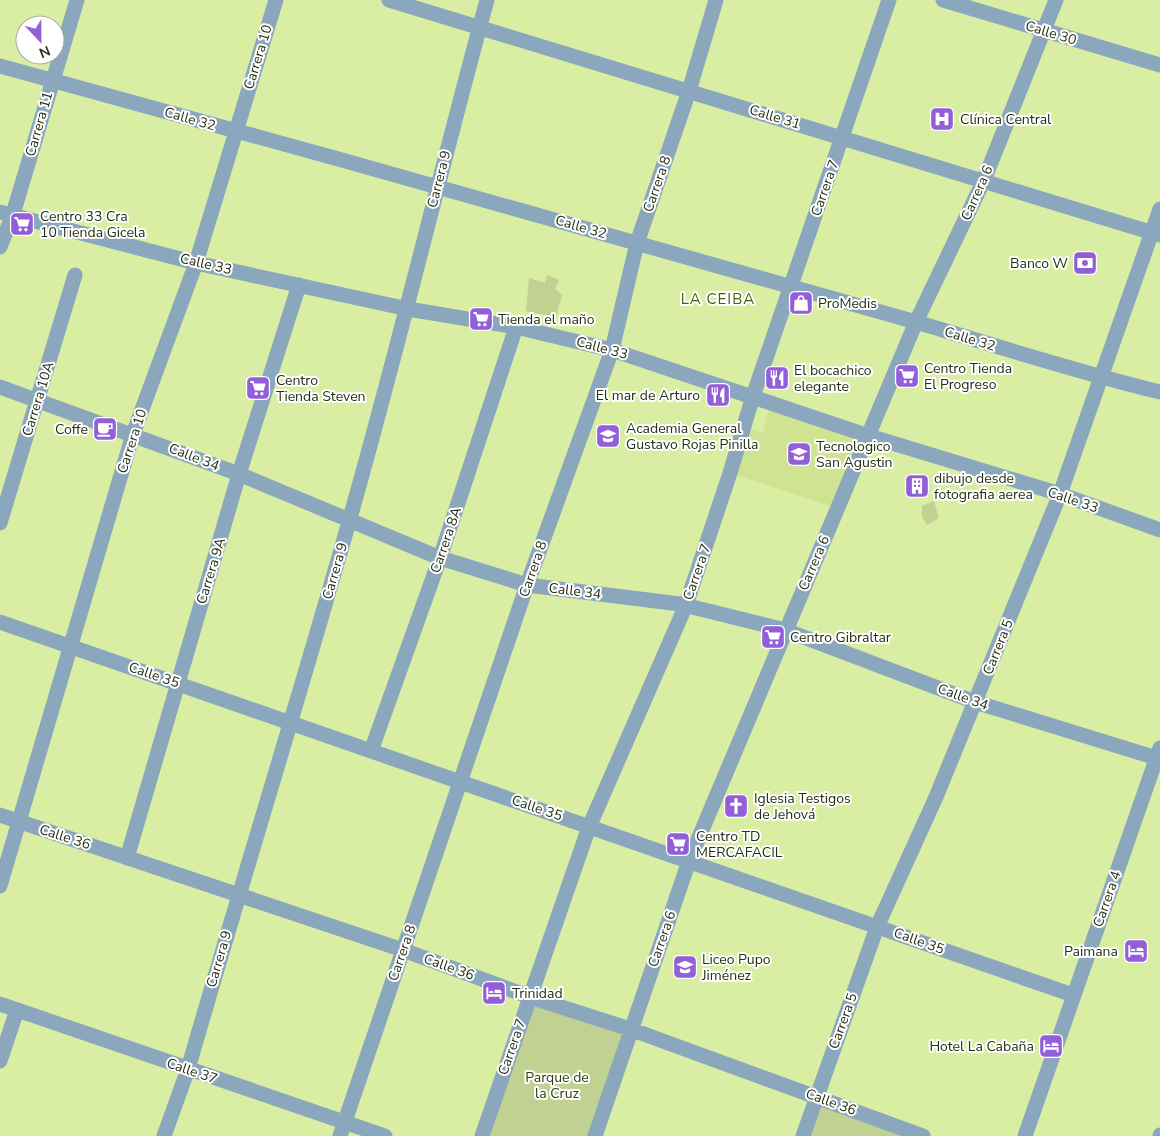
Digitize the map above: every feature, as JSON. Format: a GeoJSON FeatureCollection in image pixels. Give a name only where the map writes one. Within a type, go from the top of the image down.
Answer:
{"type":"FeatureCollection","features":[{"type":"Feature","properties":{"kind":"street","name":"Carrera 11"},"geometry":{"type":"LineString","coordinates":[[0,247],[6,213],[52,80],[77,0]]}},
{"type":"Feature","properties":{"kind":"street","name":"Carrera 10"},"geometry":{"type":"LineString","coordinates":[[0,886],[133,434],[196,263],[276,0]]}},
{"type":"Feature","properties":{"kind":"street","name":"Calle 31"},"geometry":{"type":"LineString","coordinates":[[389,0],[1156,234]]}},
{"type":"Feature","properties":{"kind":"street","name":"Carrera 9"},"geometry":{"type":"LineString","coordinates":[[164,1136],[188,1069],[350,519],[408,309],[437,187],[487,0]]}},
{"type":"Feature","properties":{"kind":"street","name":"Carrera 8"},"geometry":{"type":"LineString","coordinates":[[343,1129],[527,585],[612,350],[637,243],[688,91],[716,0]]}},
{"type":"Feature","properties":{"kind":"street","name":"Carrera 7"},"geometry":{"type":"LineString","coordinates":[[482,1136],[589,826],[686,605],[730,473],[753,396],[889,0]]}},
{"type":"Feature","properties":{"kind":"street","name":"Calle 30"},"geometry":{"type":"LineString","coordinates":[[943,0],[1160,65]]}},
{"type":"Feature","properties":{"kind":"street","name":"Carrera 6"},"geometry":{"type":"LineString","coordinates":[[595,1136],[689,861],[785,630],[870,436],[916,322],[984,180],[1056,0]]}},
{"type":"Feature","properties":{"kind":"street","name":"Calle 32"},"geometry":{"type":"LineString","coordinates":[[0,66],[916,322],[1100,378],[1160,392]]}},
{"type":"Feature","properties":{"kind":"street","name":"Carrera 5"},"geometry":{"type":"LineString","coordinates":[[803,1136],[878,927],[936,796],[1060,494],[1100,378],[1156,234],[1160,210]]}},
{"type":"Feature","properties":{"kind":"street","name":"Calle 33"},"geometry":{"type":"LineString","coordinates":[[6,213],[196,263],[408,309],[516,327],[612,350],[870,436],[1060,494],[1160,530]]}},
{"type":"Feature","properties":{"kind":"street","name":"Carrera 10A"},"geometry":{"type":"LineString","coordinates":[[0,523],[75,275]]}},
{"type":"Feature","properties":{"kind":"street","name":"Carrera 9A"},"geometry":{"type":"LineString","coordinates":[[127,858],[240,474],[299,285]]}},
{"type":"Feature","properties":{"kind":"street","name":"Carrera 8A"},"geometry":{"type":"LineString","coordinates":[[372,751],[440,558],[516,327]]}},
{"type":"Feature","properties":{"kind":"street","name":"Calle 34"},"geometry":{"type":"LineString","coordinates":[[0,386],[240,474],[440,558],[527,585],[686,605],[785,630],[975,702],[1159,755]]}},
{"type":"Feature","properties":{"kind":"street","name":"Calle 35"},"geometry":{"type":"LineString","coordinates":[[0,622],[1073,995]]}},
{"type":"Feature","properties":{"kind":"street","name":"Carrera 4"},"geometry":{"type":"LineString","coordinates":[[1025,1136],[1073,995],[1159,755]]}},
{"type":"Feature","properties":{"kind":"street","name":"Calle 36"},"geometry":{"type":"LineString","coordinates":[[0,816],[403,950],[530,996],[630,1029],[923,1136]]}},
{"type":"Feature","properties":{"kind":"street","name":"Calle 37"},"geometry":{"type":"LineString","coordinates":[[0,1004],[188,1069],[343,1129],[385,1136]]}},
{"type":"Feature","properties":{"kind":"street"},"geometry":{"type":"LineString","coordinates":[[0,1061],[17,1010]]}},
{"type":"Feature","properties":{"kind":"shaded area","name":"Tecnologico San Agustin"},"geometry":{"type":"Polygon","coordinates":[[[771,402],[869,436],[837,508],[730,473],[745,428],[763,433],[771,402]]]}},
{"type":"Feature","properties":{"kind":"green space"},"geometry":{"type":"Polygon","coordinates":[[[547,275],[559,280],[555,289],[562,295],[555,321],[546,320],[546,315],[526,311],[529,278],[545,283],[547,275]]]}},
{"type":"Feature","properties":{"kind":"green space","name":"dibujo desde fotografia aerea"},"geometry":{"type":"Polygon","coordinates":[[[934,501],[939,518],[927,525],[922,517],[922,506],[934,501]]]}},
{"type":"Feature","properties":{"kind":"green space","name":"Parque de la Cruz"},"geometry":{"type":"Polygon","coordinates":[[[532,1003],[628,1034],[593,1136],[486,1136],[532,1003]]]}},
{"type":"Feature","properties":{"kind":"green space"},"geometry":{"type":"Polygon","coordinates":[[[821,1103],[908,1136],[810,1136],[821,1103]]]}},
{"type":"Feature","properties":{"kind":"place","name":"Clínica Central"},"geometry":{"type":"Point","coordinates":[942,119]}},
{"type":"Feature","properties":{"kind":"place","name":"Centro 33 Cra 10 Tienda Gicela"},"geometry":{"type":"Point","coordinates":[22,224]}},
{"type":"Feature","properties":{"kind":"place","name":"Banco W"},"geometry":{"type":"Point","coordinates":[1085,263]}},
{"type":"Feature","properties":{"kind":"place","name":"ProMedis"},"geometry":{"type":"Point","coordinates":[801,303]}},
{"type":"Feature","properties":{"kind":"place","name":"Tienda el maño"},"geometry":{"type":"Point","coordinates":[481,319]}},
{"type":"Feature","properties":{"kind":"place","name":"Centro Tienda El Progreso"},"geometry":{"type":"Point","coordinates":[907,376]}},
{"type":"Feature","properties":{"kind":"place","name":"El bocachico elegante"},"geometry":{"type":"Point","coordinates":[777,378]}},
{"type":"Feature","properties":{"kind":"place","name":"Centro Tienda Steven"},"geometry":{"type":"Point","coordinates":[258,388]}},
{"type":"Feature","properties":{"kind":"place","name":"El mar de Arturo"},"geometry":{"type":"Point","coordinates":[718,395]}},
{"type":"Feature","properties":{"kind":"place","name":"Coffe"},"geometry":{"type":"Point","coordinates":[105,429]}},
{"type":"Feature","properties":{"kind":"place","name":"Academia General Gustavo Rojas Pinilla"},"geometry":{"type":"Point","coordinates":[608,436]}},
{"type":"Feature","properties":{"kind":"place","name":"Tecnologico San Agustin"},"geometry":{"type":"Point","coordinates":[799,454]}},
{"type":"Feature","properties":{"kind":"place","name":"dibujo desde fotografia aerea"},"geometry":{"type":"Point","coordinates":[917,486]}},
{"type":"Feature","properties":{"kind":"place","name":"Centro Gibraltar"},"geometry":{"type":"Point","coordinates":[773,637]}},
{"type":"Feature","properties":{"kind":"place","name":"Iglesia Testigos de Jehová"},"geometry":{"type":"Point","coordinates":[736,806]}},
{"type":"Feature","properties":{"kind":"place","name":"Centro TD MERCAFACIL"},"geometry":{"type":"Point","coordinates":[678,844]}},
{"type":"Feature","properties":{"kind":"place","name":"Paimana"},"geometry":{"type":"Point","coordinates":[1136,951]}},
{"type":"Feature","properties":{"kind":"place","name":"Liceo Pupo Jiménez"},"geometry":{"type":"Point","coordinates":[685,967]}},
{"type":"Feature","properties":{"kind":"place","name":"Trinidad"},"geometry":{"type":"Point","coordinates":[494,993]}},
{"type":"Feature","properties":{"kind":"place","name":"Hotel La Cabaña"},"geometry":{"type":"Point","coordinates":[1051,1046]}},
{"type":"Feature","properties":{"kind":"district","name":"LA CEIBA"},"geometry":{"type":"Point","coordinates":[718,299]}}]}
